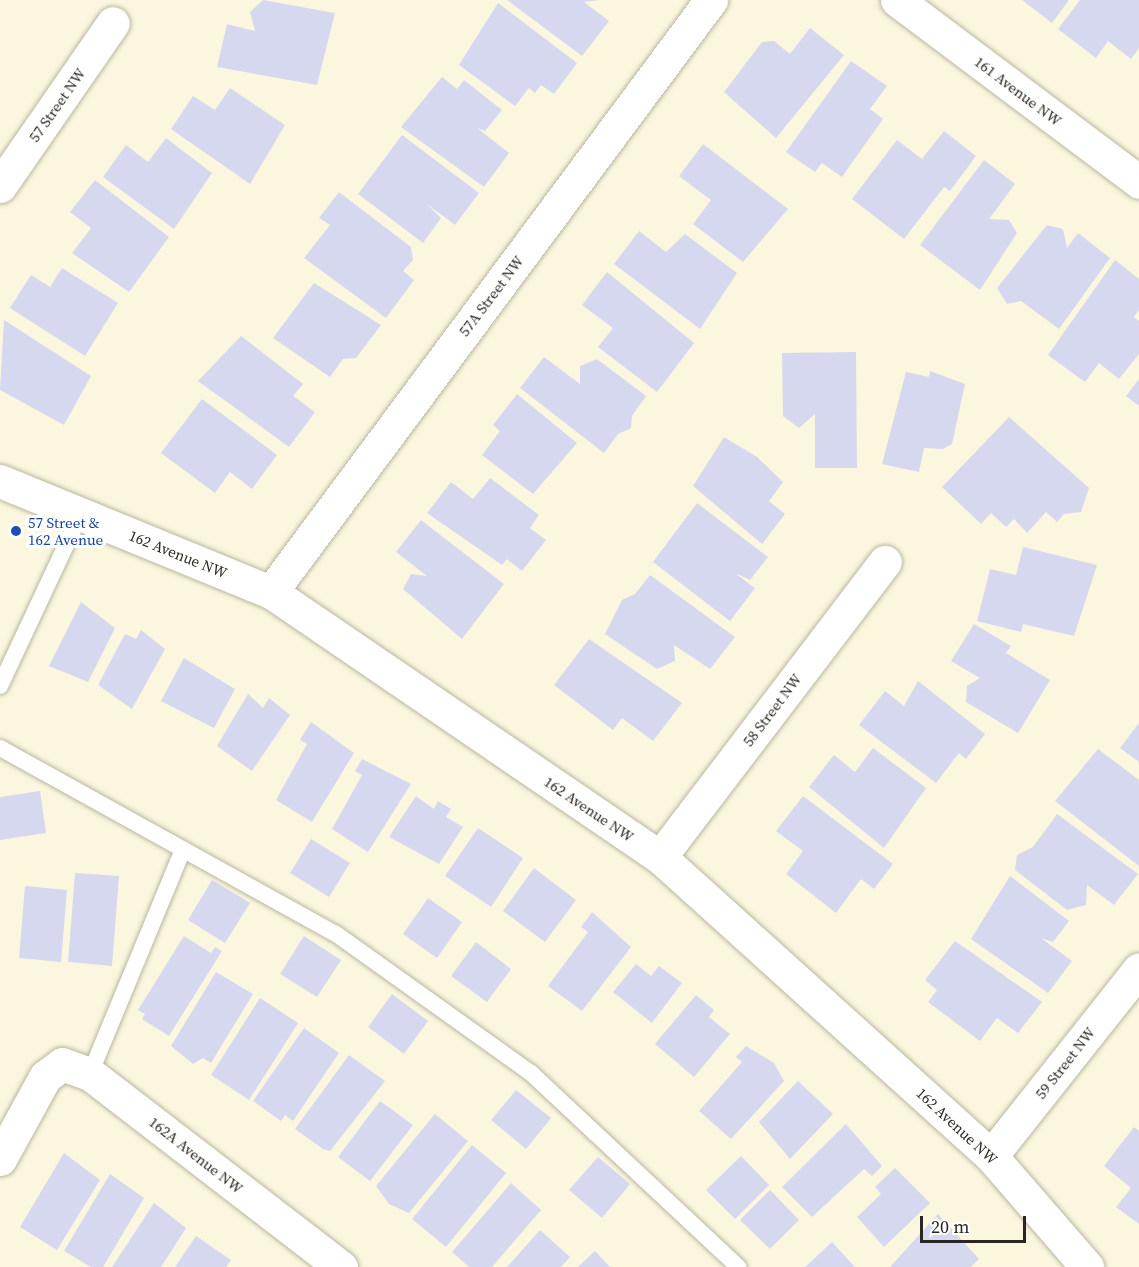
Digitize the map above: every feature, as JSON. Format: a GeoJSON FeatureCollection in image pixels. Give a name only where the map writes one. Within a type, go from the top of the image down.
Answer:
{"type":"FeatureCollection","features":[{"type":"Feature","properties":{"kind":"street","name":"57A Street NW"},"geometry":{"type":"LineString","coordinates":[[271,592],[711,0]]}},
{"type":"Feature","properties":{"kind":"street","name":"161 Avenue NW"},"geometry":{"type":"LineString","coordinates":[[897,0],[1139,182]]}},
{"type":"Feature","properties":{"kind":"street","name":"57 Street NW"},"geometry":{"type":"LineString","coordinates":[[0,186],[113,23]]}},
{"type":"Feature","properties":{"kind":"street","name":"162 Avenue NW"},"geometry":{"type":"LineString","coordinates":[[0,481],[271,592],[660,857],[991,1156],[1087,1267]]}},
{"type":"Feature","properties":{"kind":"street","name":"58 Street NW"},"geometry":{"type":"LineString","coordinates":[[660,857],[885,562]]}},
{"type":"Feature","properties":{"kind":"street","name":"59 Street NW"},"geometry":{"type":"LineString","coordinates":[[991,1156],[1139,969]]}},
{"type":"Feature","properties":{"kind":"street","name":"162A Avenue NW"},"geometry":{"type":"LineString","coordinates":[[0,1159],[45,1077],[62,1064],[90,1074],[341,1267]]}},
{"type":"Feature","properties":{"kind":"lane"},"geometry":{"type":"LineString","coordinates":[[0,686],[81,513]]}},
{"type":"Feature","properties":{"kind":"lane"},"geometry":{"type":"LineString","coordinates":[[0,748],[336,934],[531,1073],[738,1267]]}},
{"type":"Feature","properties":{"kind":"lane"},"geometry":{"type":"LineString","coordinates":[[90,1074],[183,849]]}},
{"type":"Feature","properties":{"kind":"building"},"geometry":{"type":"Polygon","coordinates":[[[263,0],[335,13],[317,85],[217,67],[227,24],[255,31],[250,12],[263,0]]]}},
{"type":"Feature","properties":{"kind":"building"},"geometry":{"type":"Polygon","coordinates":[[[507,0],[599,0],[584,2],[609,21],[582,56],[507,0]]]}},
{"type":"Feature","properties":{"kind":"building"},"geometry":{"type":"Polygon","coordinates":[[[1022,0],[1069,0],[1052,23],[1022,0]]]}},
{"type":"Feature","properties":{"kind":"building"},"geometry":{"type":"Polygon","coordinates":[[[1080,0],[1139,0],[1139,48],[1131,59],[1108,41],[1096,58],[1058,29],[1080,0]]]}},
{"type":"Feature","properties":{"kind":"building"},"geometry":{"type":"Polygon","coordinates":[[[498,3],[577,63],[554,94],[541,85],[535,93],[529,88],[515,106],[459,65],[498,3]]]}},
{"type":"Feature","properties":{"kind":"building"},"geometry":{"type":"Polygon","coordinates":[[[810,28],[844,55],[776,138],[724,92],[762,42],[774,41],[790,54],[810,28]]]}},
{"type":"Feature","properties":{"kind":"building"},"geometry":{"type":"Polygon","coordinates":[[[851,61],[887,86],[870,109],[883,119],[842,177],[822,163],[815,172],[786,152],[851,61]]]}},
{"type":"Feature","properties":{"kind":"building"},"geometry":{"type":"Polygon","coordinates":[[[442,77],[457,89],[464,80],[502,110],[485,131],[477,128],[509,153],[484,187],[401,127],[442,77]]]}},
{"type":"Feature","properties":{"kind":"building"},"geometry":{"type":"Polygon","coordinates":[[[230,88],[285,125],[250,184],[171,129],[193,96],[215,110],[230,88]]]}},
{"type":"Feature","properties":{"kind":"building"},"geometry":{"type":"Polygon","coordinates":[[[944,131],[976,156],[950,191],[944,187],[904,239],[852,199],[897,140],[922,159],[944,131]]]}},
{"type":"Feature","properties":{"kind":"building"},"geometry":{"type":"Polygon","coordinates":[[[402,135],[479,193],[455,225],[427,204],[441,218],[423,243],[358,194],[402,135]]]}},
{"type":"Feature","properties":{"kind":"building"},"geometry":{"type":"Polygon","coordinates":[[[166,138],[212,173],[174,229],[103,177],[126,145],[148,162],[166,138]]]}},
{"type":"Feature","properties":{"kind":"building"},"geometry":{"type":"Polygon","coordinates":[[[703,144],[788,209],[743,262],[693,224],[711,200],[679,176],[703,144]]]}},
{"type":"Feature","properties":{"kind":"building"},"geometry":{"type":"Polygon","coordinates":[[[984,160],[1015,184],[989,219],[1009,220],[1017,233],[980,290],[920,245],[984,160]]]}},
{"type":"Feature","properties":{"kind":"building"},"geometry":{"type":"Polygon","coordinates":[[[95,180],[169,237],[129,292],[72,253],[91,228],[70,212],[95,180]]]}},
{"type":"Feature","properties":{"kind":"building"},"geometry":{"type":"Polygon","coordinates":[[[339,192],[411,247],[413,260],[403,271],[414,280],[386,318],[304,258],[330,225],[319,218],[339,192]]]}},
{"type":"Feature","properties":{"kind":"building"},"geometry":{"type":"Polygon","coordinates":[[[1047,225],[1063,229],[1067,248],[1078,233],[1110,258],[1059,329],[1021,301],[1007,304],[997,288],[1047,225]]]}},
{"type":"Feature","properties":{"kind":"building"},"geometry":{"type":"Polygon","coordinates":[[[639,231],[666,252],[685,234],[737,273],[700,329],[614,264],[639,231]]]}},
{"type":"Feature","properties":{"kind":"building"},"geometry":{"type":"Polygon","coordinates":[[[1115,260],[1139,279],[1139,310],[1134,317],[1139,321],[1139,354],[1119,379],[1099,363],[1085,382],[1048,355],[1115,260]]]}},
{"type":"Feature","properties":{"kind":"building"},"geometry":{"type":"Polygon","coordinates":[[[62,268],[118,303],[85,356],[10,308],[31,275],[50,287],[62,268]]]}},
{"type":"Feature","properties":{"kind":"building"},"geometry":{"type":"Polygon","coordinates":[[[607,272],[694,343],[657,392],[598,347],[613,328],[582,305],[607,272]]]}},
{"type":"Feature","properties":{"kind":"building"},"geometry":{"type":"Polygon","coordinates":[[[314,283],[381,325],[356,358],[343,359],[330,377],[273,338],[314,283]]]}},
{"type":"Feature","properties":{"kind":"building"},"geometry":{"type":"Polygon","coordinates":[[[4,320],[91,376],[64,425],[0,390],[4,320]]]}},
{"type":"Feature","properties":{"kind":"building"},"geometry":{"type":"Polygon","coordinates":[[[241,336],[303,384],[293,396],[315,412],[289,447],[198,381],[241,336]]]}},
{"type":"Feature","properties":{"kind":"building"},"geometry":{"type":"Polygon","coordinates":[[[856,352],[857,468],[815,468],[815,414],[799,428],[783,416],[782,353],[856,352]]]}},
{"type":"Feature","properties":{"kind":"building"},"geometry":{"type":"Polygon","coordinates":[[[544,357],[580,384],[580,366],[597,359],[646,396],[632,416],[631,428],[618,434],[604,453],[520,388],[544,357]]]}},
{"type":"Feature","properties":{"kind":"building"},"geometry":{"type":"Polygon","coordinates":[[[930,371],[965,384],[952,444],[943,449],[924,448],[919,472],[882,464],[906,372],[929,377],[930,371]]]}},
{"type":"Feature","properties":{"kind":"building"},"geometry":{"type":"Polygon","coordinates":[[[1139,379],[1139,406],[1126,396],[1139,379]]]}},
{"type":"Feature","properties":{"kind":"building"},"geometry":{"type":"Polygon","coordinates":[[[517,394],[577,443],[533,494],[482,455],[500,431],[493,425],[517,394]]]}},
{"type":"Feature","properties":{"kind":"building"},"geometry":{"type":"Polygon","coordinates":[[[202,399],[277,455],[252,489],[230,472],[215,493],[161,453],[202,399]]]}},
{"type":"Feature","properties":{"kind":"building"},"geometry":{"type":"Polygon","coordinates":[[[1009,417],[1089,488],[1081,512],[1064,514],[1057,522],[1046,512],[1027,533],[1014,519],[1006,527],[991,513],[981,524],[942,487],[1009,417]]]}},
{"type":"Feature","properties":{"kind":"building"},"geometry":{"type":"Polygon","coordinates":[[[724,437],[757,457],[783,482],[769,501],[785,514],[762,544],[693,486],[724,437]]]}},
{"type":"Feature","properties":{"kind":"building"},"geometry":{"type":"Polygon","coordinates":[[[490,478],[539,515],[530,528],[546,540],[522,571],[507,559],[502,565],[427,513],[451,482],[473,499],[490,478]]]}},
{"type":"Feature","properties":{"kind":"building"},"geometry":{"type":"Polygon","coordinates":[[[697,503],[768,557],[750,580],[735,573],[755,588],[730,621],[653,562],[697,503]]]}},
{"type":"Feature","properties":{"kind":"building"},"geometry":{"type":"Polygon","coordinates":[[[421,520],[504,584],[462,639],[403,589],[411,574],[427,576],[396,552],[421,520]]]}},
{"type":"Feature","properties":{"kind":"building"},"geometry":{"type":"Polygon","coordinates":[[[1023,547],[1097,565],[1074,636],[1023,624],[1021,632],[977,621],[990,569],[1016,575],[1023,547]]]}},
{"type":"Feature","properties":{"kind":"building"},"geometry":{"type":"Polygon","coordinates":[[[650,575],[735,637],[710,669],[674,645],[675,661],[657,669],[605,634],[622,600],[635,594],[650,575]]]}},
{"type":"Feature","properties":{"kind":"building"},"geometry":{"type":"Polygon","coordinates":[[[81,602],[115,628],[88,682],[49,666],[81,602]]]}},
{"type":"Feature","properties":{"kind":"building"},"geometry":{"type":"Polygon","coordinates":[[[974,624],[1011,646],[1006,653],[1050,680],[1018,733],[966,702],[967,686],[980,678],[951,661],[974,624]]]}},
{"type":"Feature","properties":{"kind":"building"},"geometry":{"type":"Polygon","coordinates":[[[141,630],[165,649],[132,709],[98,685],[125,634],[136,639],[141,630]]]}},
{"type":"Feature","properties":{"kind":"building"},"geometry":{"type":"Polygon","coordinates":[[[589,639],[682,703],[653,741],[622,718],[613,730],[554,685],[589,639]]]}},
{"type":"Feature","properties":{"kind":"building"},"geometry":{"type":"Polygon","coordinates":[[[184,658],[235,689],[214,728],[161,701],[184,658]]]}},
{"type":"Feature","properties":{"kind":"building"},"geometry":{"type":"Polygon","coordinates":[[[918,681],[985,734],[966,759],[959,753],[936,783],[859,725],[885,691],[904,706],[918,681]]]}},
{"type":"Feature","properties":{"kind":"building"},"geometry":{"type":"Polygon","coordinates":[[[248,694],[263,708],[269,698],[290,715],[252,771],[217,746],[248,694]]]}},
{"type":"Feature","properties":{"kind":"building"},"geometry":{"type":"Polygon","coordinates":[[[311,722],[354,753],[312,822],[276,800],[307,744],[300,740],[311,722]]]}},
{"type":"Feature","properties":{"kind":"building"},"geometry":{"type":"Polygon","coordinates":[[[1139,723],[1139,762],[1120,748],[1139,723]]]}},
{"type":"Feature","properties":{"kind":"building"},"geometry":{"type":"Polygon","coordinates":[[[873,748],[926,788],[884,848],[809,787],[834,755],[855,772],[873,748]]]}},
{"type":"Feature","properties":{"kind":"building"},"geometry":{"type":"Polygon","coordinates":[[[1098,749],[1139,780],[1139,866],[1055,801],[1098,749]]]}},
{"type":"Feature","properties":{"kind":"building"},"geometry":{"type":"Polygon","coordinates":[[[362,759],[411,784],[368,852],[332,829],[362,775],[355,771],[362,759]]]}},
{"type":"Feature","properties":{"kind":"building"},"geometry":{"type":"Polygon","coordinates":[[[40,791],[46,833],[0,840],[0,797],[40,791]]]}},
{"type":"Feature","properties":{"kind":"building"},"geometry":{"type":"Polygon","coordinates":[[[416,796],[434,809],[438,801],[451,809],[446,817],[463,827],[439,864],[389,837],[416,796]]]}},
{"type":"Feature","properties":{"kind":"building"},"geometry":{"type":"Polygon","coordinates":[[[803,796],[893,864],[874,889],[861,879],[836,913],[786,874],[803,851],[776,831],[803,796]]]}},
{"type":"Feature","properties":{"kind":"building"},"geometry":{"type":"Polygon","coordinates":[[[1057,814],[1138,874],[1114,905],[1087,885],[1086,905],[1067,910],[1015,870],[1017,855],[1033,847],[1057,814]]]}},
{"type":"Feature","properties":{"kind":"building"},"geometry":{"type":"Polygon","coordinates":[[[478,828],[523,858],[491,907],[445,876],[478,828]]]}},
{"type":"Feature","properties":{"kind":"building"},"geometry":{"type":"Polygon","coordinates":[[[311,839],[350,863],[329,897],[290,873],[311,839]]]}},
{"type":"Feature","properties":{"kind":"building"},"geometry":{"type":"Polygon","coordinates":[[[534,868],[576,900],[545,942],[503,911],[534,868]]]}},
{"type":"Feature","properties":{"kind":"building"},"geometry":{"type":"Polygon","coordinates":[[[75,873],[119,876],[112,966],[68,962],[75,873]]]}},
{"type":"Feature","properties":{"kind":"building"},"geometry":{"type":"Polygon","coordinates":[[[1010,876],[1069,921],[1053,942],[1041,938],[1072,961],[1048,993],[971,939],[1010,876]]]}},
{"type":"Feature","properties":{"kind":"building"},"geometry":{"type":"Polygon","coordinates":[[[212,880],[250,903],[225,943],[188,920],[212,880]]]}},
{"type":"Feature","properties":{"kind":"building"},"geometry":{"type":"Polygon","coordinates":[[[25,886],[67,890],[61,962],[19,958],[25,886]]]}},
{"type":"Feature","properties":{"kind":"building"},"geometry":{"type":"Polygon","coordinates":[[[428,898],[462,922],[437,958],[403,934],[428,898]]]}},
{"type":"Feature","properties":{"kind":"building"},"geometry":{"type":"Polygon","coordinates":[[[592,912],[631,947],[582,1011],[548,986],[588,932],[581,927],[592,912]]]}},
{"type":"Feature","properties":{"kind":"building"},"geometry":{"type":"Polygon","coordinates":[[[184,936],[211,953],[215,947],[222,951],[169,1036],[142,1019],[145,1014],[138,1010],[184,936]]]}},
{"type":"Feature","properties":{"kind":"building"},"geometry":{"type":"Polygon","coordinates":[[[304,936],[341,960],[317,997],[280,974],[304,936]]]}},
{"type":"Feature","properties":{"kind":"building"},"geometry":{"type":"Polygon","coordinates":[[[955,941],[1042,1002],[1018,1033],[997,1018],[980,1041],[928,1002],[937,990],[925,980],[955,941]]]}},
{"type":"Feature","properties":{"kind":"building"},"geometry":{"type":"Polygon","coordinates":[[[476,942],[511,969],[487,1002],[451,976],[476,942]]]}},
{"type":"Feature","properties":{"kind":"building"},"geometry":{"type":"Polygon","coordinates":[[[636,964],[651,976],[659,966],[682,983],[652,1023],[613,992],[636,964]]]}},
{"type":"Feature","properties":{"kind":"building"},"geometry":{"type":"Polygon","coordinates":[[[216,972],[253,994],[211,1063],[203,1058],[193,1064],[171,1046],[216,972]]]}},
{"type":"Feature","properties":{"kind":"building"},"geometry":{"type":"Polygon","coordinates":[[[392,994],[428,1021],[404,1054],[368,1027],[392,994]]]}},
{"type":"Feature","properties":{"kind":"building"},"geometry":{"type":"Polygon","coordinates":[[[696,995],[714,1010],[709,1017],[730,1034],[694,1077],[655,1044],[696,995]]]}},
{"type":"Feature","properties":{"kind":"building"},"geometry":{"type":"Polygon","coordinates":[[[260,998],[298,1023],[249,1100],[211,1075],[260,998]]]}},
{"type":"Feature","properties":{"kind":"building"},"geometry":{"type":"Polygon","coordinates":[[[304,1028],[339,1053],[293,1121],[285,1115],[281,1121],[253,1101],[304,1028]]]}},
{"type":"Feature","properties":{"kind":"building"},"geometry":{"type":"Polygon","coordinates":[[[746,1046],[774,1063],[784,1081],[731,1139],[699,1111],[742,1062],[736,1057],[746,1046]]]}},
{"type":"Feature","properties":{"kind":"building"},"geometry":{"type":"Polygon","coordinates":[[[349,1055],[385,1081],[330,1151],[323,1149],[295,1129],[349,1055]]]}},
{"type":"Feature","properties":{"kind":"building"},"geometry":{"type":"Polygon","coordinates":[[[798,1081],[833,1114],[790,1159],[759,1122],[798,1081]]]}},
{"type":"Feature","properties":{"kind":"building"},"geometry":{"type":"Polygon","coordinates":[[[516,1090],[551,1118],[526,1149],[491,1120],[516,1090]]]}},
{"type":"Feature","properties":{"kind":"building"},"geometry":{"type":"Polygon","coordinates":[[[380,1101],[413,1125],[370,1181],[338,1157],[380,1101]]]}},
{"type":"Feature","properties":{"kind":"building"},"geometry":{"type":"Polygon","coordinates":[[[435,1114],[468,1141],[409,1213],[389,1204],[376,1186],[435,1114]]]}},
{"type":"Feature","properties":{"kind":"building"},"geometry":{"type":"Polygon","coordinates":[[[846,1124],[882,1166],[872,1176],[864,1169],[812,1217],[782,1187],[846,1124]]]}},
{"type":"Feature","properties":{"kind":"building"},"geometry":{"type":"Polygon","coordinates":[[[1134,1127],[1139,1131],[1139,1224],[1116,1207],[1131,1188],[1104,1166],[1134,1127]]]}},
{"type":"Feature","properties":{"kind":"building"},"geometry":{"type":"Polygon","coordinates":[[[472,1145],[506,1173],[446,1247],[412,1219],[472,1145]]]}},
{"type":"Feature","properties":{"kind":"building"},"geometry":{"type":"Polygon","coordinates":[[[64,1153],[100,1180],[57,1250],[20,1227],[64,1153]]]}},
{"type":"Feature","properties":{"kind":"building"},"geometry":{"type":"Polygon","coordinates":[[[741,1156],[769,1185],[735,1219],[706,1190],[741,1156]]]}},
{"type":"Feature","properties":{"kind":"building"},"geometry":{"type":"Polygon","coordinates":[[[598,1157],[630,1184],[602,1218],[569,1190],[598,1157]]]}},
{"type":"Feature","properties":{"kind":"building"},"geometry":{"type":"Polygon","coordinates":[[[895,1168],[930,1203],[884,1247],[857,1217],[881,1194],[875,1187],[895,1168]]]}},
{"type":"Feature","properties":{"kind":"building"},"geometry":{"type":"Polygon","coordinates":[[[110,1174],[144,1198],[103,1267],[91,1267],[64,1251],[110,1174]]]}},
{"type":"Feature","properties":{"kind":"building"},"geometry":{"type":"Polygon","coordinates":[[[511,1183],[541,1210],[492,1267],[469,1267],[452,1252],[511,1183]]]}},
{"type":"Feature","properties":{"kind":"building"},"geometry":{"type":"Polygon","coordinates":[[[770,1190],[799,1220],[770,1249],[740,1220],[770,1190]]]}},
{"type":"Feature","properties":{"kind":"building"},"geometry":{"type":"Polygon","coordinates":[[[154,1203],[186,1228],[161,1267],[112,1267],[154,1203]]]}},
{"type":"Feature","properties":{"kind":"building"},"geometry":{"type":"Polygon","coordinates":[[[938,1214],[979,1259],[971,1267],[890,1267],[938,1214]]]}},
{"type":"Feature","properties":{"kind":"building"},"geometry":{"type":"Polygon","coordinates":[[[540,1230],[570,1257],[561,1267],[507,1267],[540,1230]]]}},
{"type":"Feature","properties":{"kind":"building"},"geometry":{"type":"Polygon","coordinates":[[[196,1236],[231,1260],[226,1267],[175,1267],[196,1236]]]}},
{"type":"Feature","properties":{"kind":"building"},"geometry":{"type":"Polygon","coordinates":[[[832,1242],[855,1267],[805,1267],[832,1242]]]}},
{"type":"Feature","properties":{"kind":"building"},"geometry":{"type":"Polygon","coordinates":[[[595,1251],[610,1267],[578,1267],[595,1251]]]}},
{"type":"Feature","properties":{"kind":"place","name":"57 Street & 162 Avenue"},"geometry":{"type":"Point","coordinates":[16,531]}}]}
